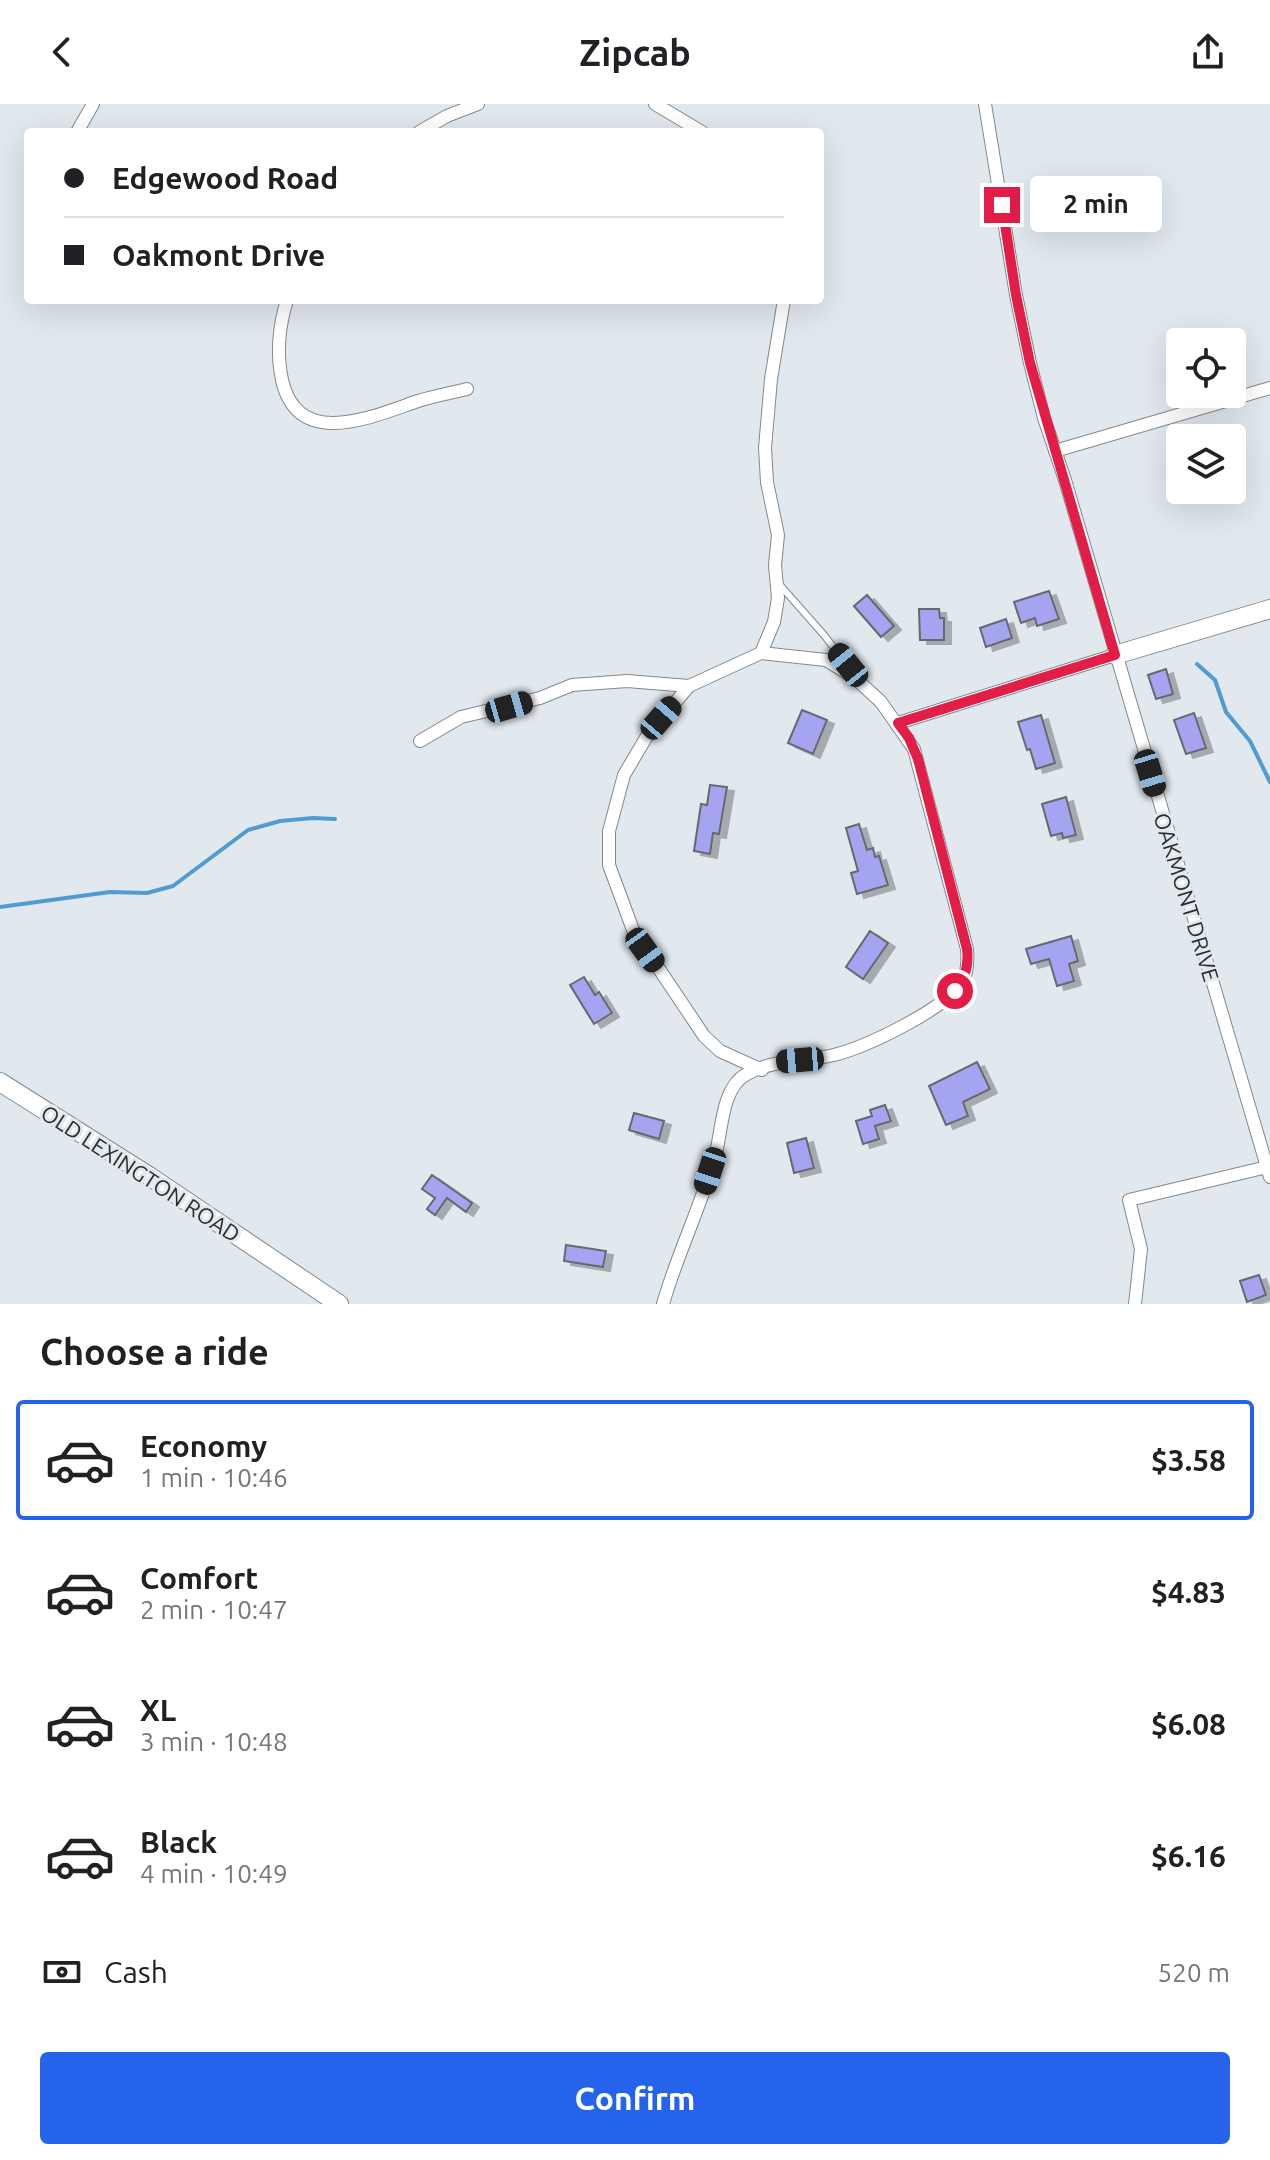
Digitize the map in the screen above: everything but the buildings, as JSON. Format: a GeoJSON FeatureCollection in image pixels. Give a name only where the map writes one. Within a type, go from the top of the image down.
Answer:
{"type":"FeatureCollection","features":[{"type":"Feature","properties":{"kind":"main road"},"geometry":{"type":"LineString","coordinates":[[1115,655],[1270,609]]}},
{"type":"Feature","properties":{"kind":"main road","name":"OLD LEXINGTON ROAD"},"geometry":{"type":"LineString","coordinates":[[0,1082],[149,1176],[339,1304]]}},
{"type":"Feature","properties":{"kind":"street"},"geometry":{"type":"LineString","coordinates":[[79,128],[93,104]]}},
{"type":"Feature","properties":{"kind":"street"},"geometry":{"type":"LineString","coordinates":[[426,128],[478,104]]}},
{"type":"Feature","properties":{"kind":"street"},"geometry":{"type":"LineString","coordinates":[[655,104],[695,128]]}},
{"type":"Feature","properties":{"kind":"street","name":"OAKMONT DRIVE"},"geometry":{"type":"LineString","coordinates":[[985,104],[1030,363],[1268,1172]]}},
{"type":"Feature","properties":{"kind":"street"},"geometry":{"type":"LineString","coordinates":[[286,304],[279,337],[283,383],[293,403],[311,419],[333,424],[356,421],[467,389]]}},
{"type":"Feature","properties":{"kind":"street"},"geometry":{"type":"LineString","coordinates":[[761,653],[774,622],[778,598],[778,535],[767,482],[765,448],[771,379],[783,304]]}},
{"type":"Feature","properties":{"kind":"street"},"geometry":{"type":"LineString","coordinates":[[1055,451],[1270,388]]}},
{"type":"Feature","properties":{"kind":"street"},"geometry":{"type":"LineString","coordinates":[[663,1304],[703,1193],[731,1093],[744,1076],[762,1070],[783,1061],[817,1058],[862,1046],[923,1014],[955,991],[966,971],[967,949],[918,759],[909,738],[859,681],[826,660],[761,653],[689,686],[647,736],[624,775],[609,831],[609,865],[633,930],[704,1036],[720,1051],[762,1070]]}},
{"type":"Feature","properties":{"kind":"street"},"geometry":{"type":"LineString","coordinates":[[898,723],[1115,655]]}},
{"type":"Feature","properties":{"kind":"street"},"geometry":{"type":"LineString","coordinates":[[420,741],[461,717],[540,698],[572,685],[627,681],[689,686]]}},
{"type":"Feature","properties":{"kind":"street"},"geometry":{"type":"LineString","coordinates":[[1135,1304],[1141,1249],[1129,1200],[1268,1172]]}},
{"type":"Feature","properties":{"kind":"lane"},"geometry":{"type":"LineString","coordinates":[[776,582],[824,635],[859,681]]}},
{"type":"Feature","properties":{"kind":"waterway"},"geometry":{"type":"LineString","coordinates":[[1197,664],[1215,680],[1226,712],[1250,741],[1270,782]]}},
{"type":"Feature","properties":{"kind":"waterway"},"geometry":{"type":"LineString","coordinates":[[0,907],[110,892],[147,893],[173,886],[248,830],[280,821],[335,819]]}},
{"type":"Feature","properties":{"kind":"route"},"geometry":{"type":"LineString","coordinates":[[955,991],[966,971],[967,949],[918,759],[898,723],[1115,655],[1030,363],[1002,205]]}}]}
